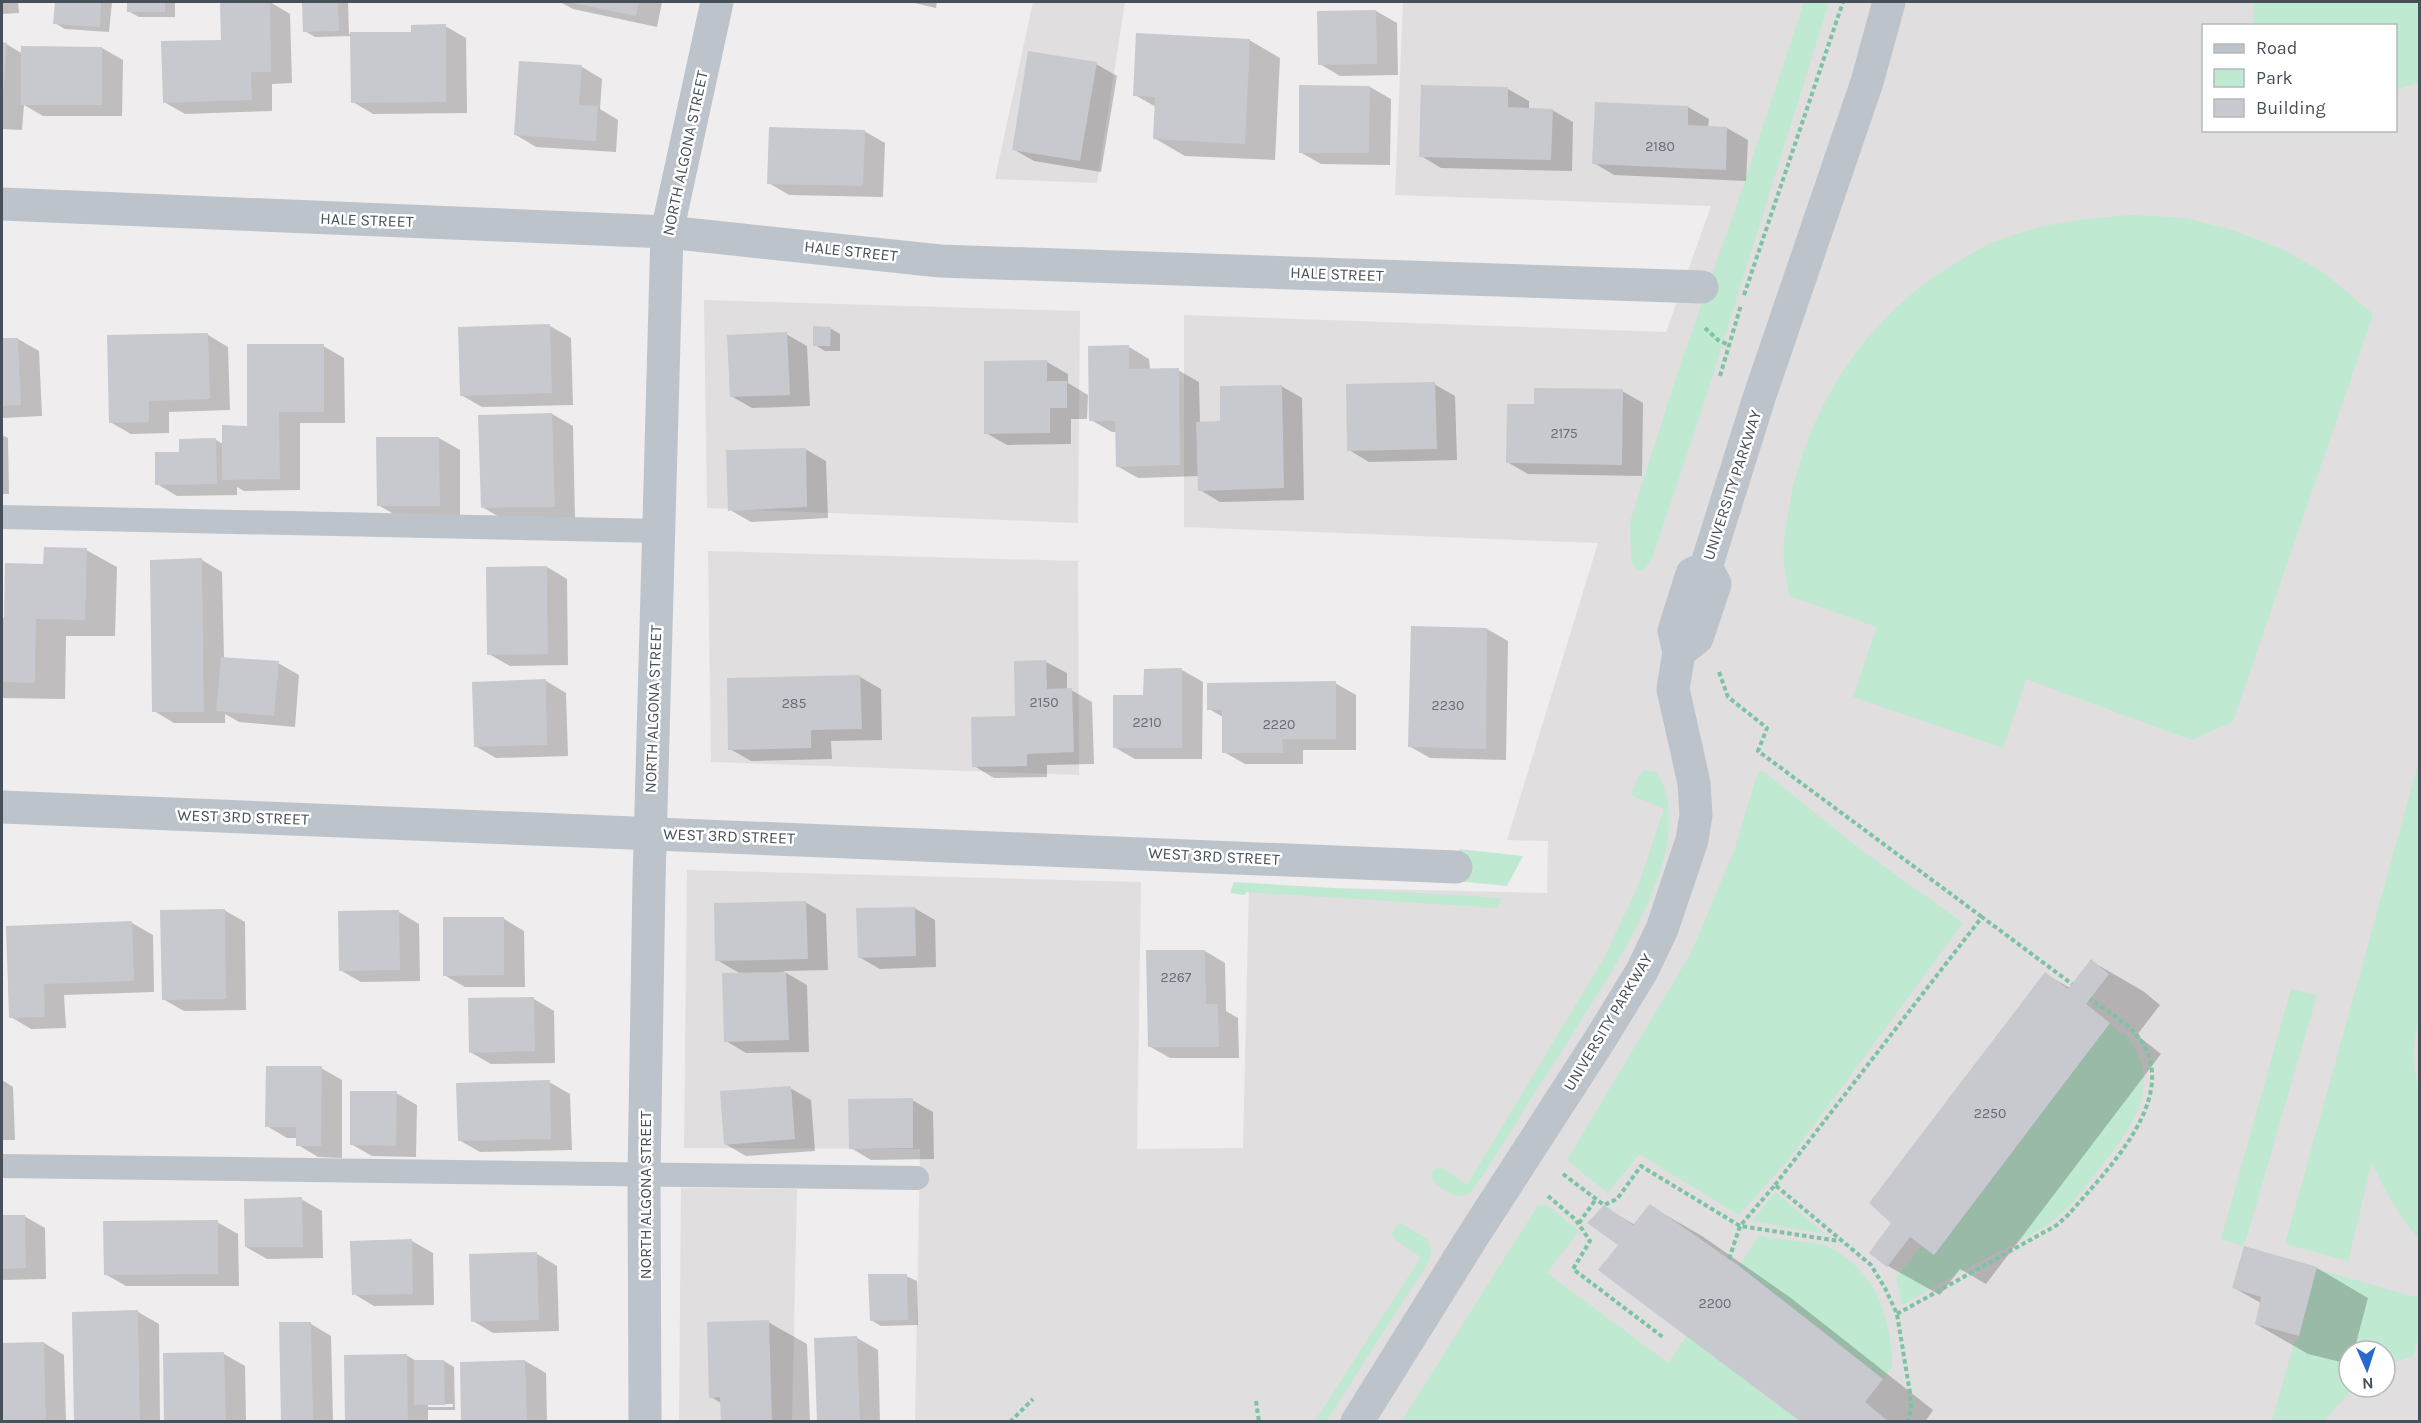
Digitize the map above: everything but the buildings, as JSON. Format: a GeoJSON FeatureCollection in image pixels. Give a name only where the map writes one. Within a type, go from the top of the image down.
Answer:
{"type":"FeatureCollection","features":[{"type":"Feature","properties":{"kind":"street","name":"NORTH ALGONA STREET"},"geometry":{"type":"LineString","coordinates":[[645,1422],[644,1176],[650,833],[667,232],[717,2]]}},
{"type":"Feature","properties":{"kind":"street","name":"UNIVERSITY PARKWAY"},"geometry":{"type":"LineString","coordinates":[[1357,1422],[1473,1236],[1601,1038],[1642,971],[1662,929],[1689,850],[1696,815],[1694,783],[1672,689],[1679,652],[1697,638],[1715,584],[1706,567],[1760,398],[1867,82],[1889,2]]}},
{"type":"Feature","properties":{"kind":"street","name":"HALE STREET"},"geometry":{"type":"LineString","coordinates":[[2,204],[667,232],[940,261],[1702,287]]}},
{"type":"Feature","properties":{"kind":"street","name":"WEST 3RD STREET"},"geometry":{"type":"LineString","coordinates":[[2,807],[1456,867]]}},
{"type":"Feature","properties":{"kind":"lane"},"geometry":{"type":"LineString","coordinates":[[2,518],[659,531]]}},
{"type":"Feature","properties":{"kind":"lane"},"geometry":{"type":"LineString","coordinates":[[2,1166],[917,1178]]}},
{"type":"Feature","properties":{"kind":"path"},"geometry":{"type":"LineString","coordinates":[[1719,378],[1733,328],[1843,2]]}},
{"type":"Feature","properties":{"kind":"path"},"geometry":{"type":"LineString","coordinates":[[1719,670],[1728,697],[1767,728],[1758,751],[2072,984]]}},
{"type":"Feature","properties":{"kind":"path"},"geometry":{"type":"LineString","coordinates":[[1729,1259],[1740,1226],[1775,1185],[1982,917]]}},
{"type":"Feature","properties":{"kind":"path"},"geometry":{"type":"LineString","coordinates":[[1897,1314],[2057,1225],[2069,1214],[2134,1133],[2149,1096],[2151,1068],[2148,1054],[2136,1034],[2090,999]]}},
{"type":"Feature","properties":{"kind":"path"},"geometry":{"type":"LineString","coordinates":[[1561,1173],[1604,1205],[1617,1199],[1641,1166],[1740,1226],[1840,1241]]}},
{"type":"Feature","properties":{"kind":"path"},"geometry":{"type":"LineString","coordinates":[[1775,1185],[1871,1265],[1885,1288],[1897,1314],[1910,1393],[1911,1408],[1908,1422]]}},
{"type":"Feature","properties":{"kind":"path"},"geometry":{"type":"LineString","coordinates":[[1546,1194],[1579,1222],[1590,1240],[1573,1269],[1664,1338]]}},
{"type":"Feature","properties":{"kind":"path"},"geometry":{"type":"LineString","coordinates":[[1579,1222],[1596,1199]]}},
{"type":"Feature","properties":{"kind":"path"},"geometry":{"type":"LineString","coordinates":[[1010,1422],[1033,1399]]}},
{"type":"Feature","properties":{"kind":"path"},"geometry":{"type":"LineString","coordinates":[[1256,1401],[1259,1422]]}},
{"type":"Feature","properties":{"kind":"shaded area"},"geometry":{"type":"Polygon","coordinates":[[[1033,2],[1125,2],[1097,183],[995,179],[1033,2]]]}},
{"type":"Feature","properties":{"kind":"shaded area"},"geometry":{"type":"Polygon","coordinates":[[[1403,2],[2419,2],[2419,1421],[915,1421],[920,1149],[684,1148],[687,870],[1141,882],[1137,1149],[1243,1148],[1249,886],[1547,893],[1548,841],[1507,840],[1598,543],[1184,527],[1184,315],[1666,332],[1711,206],[1395,195],[1403,2]]]}},
{"type":"Feature","properties":{"kind":"shaded area"},"geometry":{"type":"Polygon","coordinates":[[[704,300],[1080,311],[1078,523],[707,508],[704,300]]]}},
{"type":"Feature","properties":{"kind":"shaded area"},"geometry":{"type":"Polygon","coordinates":[[[708,551],[1078,561],[1079,775],[711,762],[708,551]]]}},
{"type":"Feature","properties":{"kind":"shaded area"},"geometry":{"type":"Polygon","coordinates":[[[681,1188],[797,1189],[792,1421],[679,1422],[681,1188]]]}},
{"type":"Feature","properties":{"kind":"green space"},"geometry":{"type":"Polygon","coordinates":[[[1804,2],[1829,2],[1705,400],[1652,559],[1644,570],[1638,571],[1631,561],[1630,522],[1679,368],[1739,198],[1804,2]]]}},
{"type":"Feature","properties":{"kind":"green space"},"geometry":{"type":"Polygon","coordinates":[[[2253,2],[2419,2],[2419,82],[2397,90],[2397,24],[2253,24],[2253,2]]]}},
{"type":"Feature","properties":{"kind":"green space"},"geometry":{"type":"Polygon","coordinates":[[[2133,215],[2186,218],[2235,231],[2282,249],[2324,273],[2373,314],[2233,721],[2192,740],[2026,679],[2003,748],[1853,697],[1877,627],[1789,596],[1784,565],[1784,539],[1791,497],[1813,427],[1829,394],[1871,334],[1896,307],[1925,284],[1974,252],[2009,236],[2044,226],[2133,215]]]}},
{"type":"Feature","properties":{"kind":"green space"},"geometry":{"type":"Polygon","coordinates":[[[2419,761],[2420,1002],[2413,1055],[2420,1104],[2419,1240],[2393,1202],[2372,1162],[2348,1261],[2285,1244],[2419,761]]]}},
{"type":"Feature","properties":{"kind":"green space"},"geometry":{"type":"Polygon","coordinates":[[[1644,770],[1656,772],[1668,802],[1668,836],[1660,872],[1645,910],[1605,983],[1485,1172],[1469,1193],[1453,1195],[1440,1188],[1431,1174],[1435,1169],[1443,1168],[1467,1185],[1604,958],[1639,884],[1664,809],[1631,795],[1639,775],[1644,770]]]}},
{"type":"Feature","properties":{"kind":"green space"},"geometry":{"type":"Polygon","coordinates":[[[1758,772],[1764,772],[1865,853],[1963,923],[1785,1164],[1739,1215],[1639,1154],[1608,1193],[1567,1160],[1691,953],[1734,851],[1758,772]]]}},
{"type":"Feature","properties":{"kind":"green space"},"geometry":{"type":"Polygon","coordinates":[[[1459,849],[1523,856],[1507,886],[1456,881],[1459,849]]]}},
{"type":"Feature","properties":{"kind":"green space"},"geometry":{"type":"Polygon","coordinates":[[[1234,882],[1501,898],[1498,908],[1246,892],[1245,895],[1230,893],[1234,882]]]}},
{"type":"Feature","properties":{"kind":"green space"},"geometry":{"type":"Polygon","coordinates":[[[2291,989],[2317,995],[2244,1246],[2221,1239],[2291,989]]]}},
{"type":"Feature","properties":{"kind":"green space"},"geometry":{"type":"Polygon","coordinates":[[[2110,1023],[2122,1035],[2124,1033],[2137,1051],[2143,1069],[2144,1087],[2140,1104],[2123,1137],[2074,1201],[2049,1223],[2033,1234],[1902,1305],[1896,1278],[1921,1246],[1934,1255],[2110,1023]]]}},
{"type":"Feature","properties":{"kind":"green space"},"geometry":{"type":"Polygon","coordinates":[[[1775,1192],[1825,1234],[1752,1221],[1775,1192]]]}},
{"type":"Feature","properties":{"kind":"green space"},"geometry":{"type":"Polygon","coordinates":[[[1538,1205],[1547,1205],[1579,1231],[1547,1273],[1668,1363],[1687,1336],[1801,1422],[1401,1422],[1538,1205]]]}},
{"type":"Feature","properties":{"kind":"green space"},"geometry":{"type":"Polygon","coordinates":[[[1401,1223],[1428,1240],[1431,1250],[1429,1261],[1326,1421],[1315,1421],[1421,1257],[1392,1235],[1395,1227],[1401,1223]]]}},
{"type":"Feature","properties":{"kind":"green space"},"geometry":{"type":"Polygon","coordinates":[[[1759,1236],[1825,1245],[1842,1255],[1868,1280],[1884,1312],[1891,1348],[1892,1367],[1883,1379],[1739,1266],[1759,1236]]]}},
{"type":"Feature","properties":{"kind":"green space"},"geometry":{"type":"Polygon","coordinates":[[[2316,1269],[2419,1298],[2419,1332],[2414,1355],[2397,1361],[2397,1339],[2337,1339],[2337,1399],[2343,1399],[2324,1421],[2272,1421],[2294,1343],[2299,1336],[2316,1269]]]}}]}
